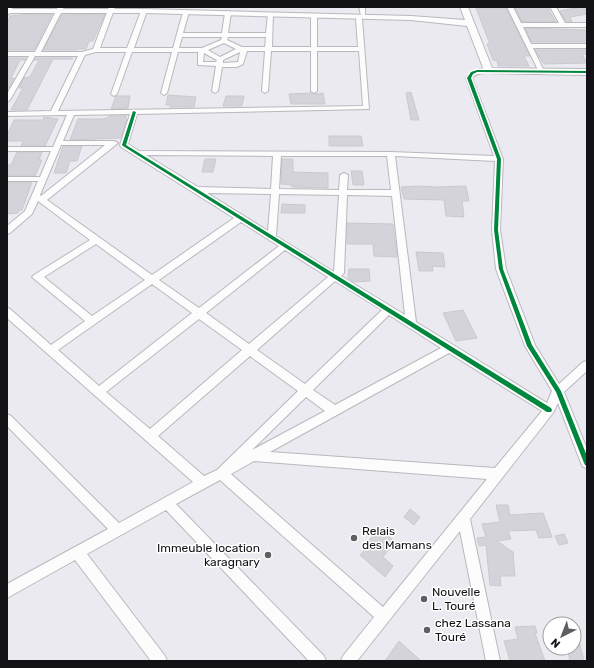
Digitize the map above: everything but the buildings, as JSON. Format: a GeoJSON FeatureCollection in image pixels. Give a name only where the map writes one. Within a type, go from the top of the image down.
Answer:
{"type":"FeatureCollection","features":[{"type":"Feature","properties":{"kind":"street"},"geometry":{"type":"LineString","coordinates":[[7,100],[60,9],[68,7]]}},
{"type":"Feature","properties":{"kind":"street"},"geometry":{"type":"LineString","coordinates":[[124,7],[447,16],[465,11],[488,71]]}},
{"type":"Feature","properties":{"kind":"street"},"geometry":{"type":"LineString","coordinates":[[510,7],[541,71]]}},
{"type":"Feature","properties":{"kind":"street"},"geometry":{"type":"LineString","coordinates":[[553,7],[563,25]]}},
{"type":"Feature","properties":{"kind":"street"},"geometry":{"type":"LineString","coordinates":[[96,50],[111,9]]}},
{"type":"Feature","properties":{"kind":"street"},"geometry":{"type":"LineString","coordinates":[[8,10],[111,9],[412,18],[455,21],[471,24]]}},
{"type":"Feature","properties":{"kind":"street"},"geometry":{"type":"LineString","coordinates":[[114,94],[144,11]]}},
{"type":"Feature","properties":{"kind":"street"},"geometry":{"type":"LineString","coordinates":[[164,93],[186,12]]}},
{"type":"Feature","properties":{"kind":"street"},"geometry":{"type":"LineString","coordinates":[[224,38],[228,13]]}},
{"type":"Feature","properties":{"kind":"street"},"geometry":{"type":"LineString","coordinates":[[7,114],[367,108],[362,49],[361,13]]}},
{"type":"Feature","properties":{"kind":"street"},"geometry":{"type":"LineString","coordinates":[[265,91],[271,14]]}},
{"type":"Feature","properties":{"kind":"street"},"geometry":{"type":"LineString","coordinates":[[314,16],[314,91]]}},
{"type":"Feature","properties":{"kind":"street"},"geometry":{"type":"LineString","coordinates":[[518,25],[587,25]]}},
{"type":"Feature","properties":{"kind":"street"},"geometry":{"type":"LineString","coordinates":[[180,35],[224,38],[269,35]]}},
{"type":"Feature","properties":{"kind":"street"},"geometry":{"type":"LineString","coordinates":[[7,54],[82,54],[96,50],[202,50],[224,38]]}},
{"type":"Feature","properties":{"kind":"street"},"geometry":{"type":"LineString","coordinates":[[224,38],[242,49]]}},
{"type":"Feature","properties":{"kind":"street"},"geometry":{"type":"LineString","coordinates":[[528,46],[587,46]]}},
{"type":"Feature","properties":{"kind":"street"},"geometry":{"type":"LineString","coordinates":[[215,91],[220,62],[242,49],[362,49]]}},
{"type":"Feature","properties":{"kind":"street"},"geometry":{"type":"LineString","coordinates":[[202,50],[200,64],[220,62],[239,64],[242,49]]}},
{"type":"Feature","properties":{"kind":"street"},"geometry":{"type":"LineString","coordinates":[[202,50],[220,62]]}},
{"type":"Feature","properties":{"kind":"street"},"geometry":{"type":"LineString","coordinates":[[54,113],[82,54]]}},
{"type":"Feature","properties":{"kind":"street"},"geometry":{"type":"LineString","coordinates":[[587,72],[477,71],[472,73],[469,78],[499,159],[496,230],[501,269],[530,346],[558,391],[587,464]]}},
{"type":"Feature","properties":{"kind":"street"},"geometry":{"type":"LineString","coordinates":[[134,112],[124,146],[549,410]]}},
{"type":"Feature","properties":{"kind":"street"},"geometry":{"type":"LineString","coordinates":[[7,231],[29,212],[38,198],[43,179],[71,113]]}},
{"type":"Feature","properties":{"kind":"street"},"geometry":{"type":"LineString","coordinates":[[38,198],[113,143]]}},
{"type":"Feature","properties":{"kind":"street"},"geometry":{"type":"LineString","coordinates":[[7,149],[124,143]]}},
{"type":"Feature","properties":{"kind":"street"},"geometry":{"type":"LineString","coordinates":[[136,153],[391,154],[499,159]]}},
{"type":"Feature","properties":{"kind":"street"},"geometry":{"type":"LineString","coordinates":[[272,238],[277,154]]}},
{"type":"Feature","properties":{"kind":"street"},"geometry":{"type":"LineString","coordinates":[[391,154],[411,325]]}},
{"type":"Feature","properties":{"kind":"street"},"geometry":{"type":"LineString","coordinates":[[150,436],[339,273],[344,175]]}},
{"type":"Feature","properties":{"kind":"street"},"geometry":{"type":"LineString","coordinates":[[7,179],[43,179]]}},
{"type":"Feature","properties":{"kind":"street"},"geometry":{"type":"LineString","coordinates":[[196,190],[395,193]]}},
{"type":"Feature","properties":{"kind":"street"},"geometry":{"type":"LineString","coordinates":[[38,198],[334,411]]}},
{"type":"Feature","properties":{"kind":"street"},"geometry":{"type":"LineString","coordinates":[[51,350],[240,218]]}},
{"type":"Feature","properties":{"kind":"street"},"geometry":{"type":"LineString","coordinates":[[7,220],[20,219]]}},
{"type":"Feature","properties":{"kind":"street"},"geometry":{"type":"LineString","coordinates":[[92,322],[37,277],[96,240]]}},
{"type":"Feature","properties":{"kind":"street"},"geometry":{"type":"LineString","coordinates":[[99,392],[284,246]]}},
{"type":"Feature","properties":{"kind":"street"},"geometry":{"type":"LineString","coordinates":[[222,473],[388,310]]}},
{"type":"Feature","properties":{"kind":"street"},"geometry":{"type":"LineString","coordinates":[[7,312],[203,483]]}},
{"type":"Feature","properties":{"kind":"street"},"geometry":{"type":"LineString","coordinates":[[7,591],[449,348]]}},
{"type":"Feature","properties":{"kind":"street"},"geometry":{"type":"LineString","coordinates":[[352,660],[384,617],[549,410],[558,391],[587,365]]}},
{"type":"Feature","properties":{"kind":"street"},"geometry":{"type":"LineString","coordinates":[[7,419],[118,530]]}},
{"type":"Feature","properties":{"kind":"street"},"geometry":{"type":"LineString","coordinates":[[252,456],[498,474]]}},
{"type":"Feature","properties":{"kind":"street"},"geometry":{"type":"LineString","coordinates":[[222,473],[384,617]]}},
{"type":"Feature","properties":{"kind":"street"},"geometry":{"type":"LineString","coordinates":[[167,503],[319,661]]}},
{"type":"Feature","properties":{"kind":"street"},"geometry":{"type":"LineString","coordinates":[[463,517],[493,661]]}},
{"type":"Feature","properties":{"kind":"street"},"geometry":{"type":"LineString","coordinates":[[77,552],[160,661]]}},
{"type":"Feature","properties":{"kind":"cycle path"},"geometry":{"type":"LineString","coordinates":[[587,72],[477,71],[472,73],[469,78],[499,159],[496,230],[501,269],[530,346],[558,391],[587,463]]}},
{"type":"Feature","properties":{"kind":"cycle path"},"geometry":{"type":"LineString","coordinates":[[134,112],[124,145],[549,410]]}},
{"type":"Feature","properties":{"kind":"place","name":"Relais des Mamans"},"geometry":{"type":"Point","coordinates":[354,538]}},
{"type":"Feature","properties":{"kind":"place","name":"Immeuble location karagnary"},"geometry":{"type":"Point","coordinates":[268,555]}},
{"type":"Feature","properties":{"kind":"place","name":"Nouvelle L. Touré"},"geometry":{"type":"Point","coordinates":[424,599]}},
{"type":"Feature","properties":{"kind":"place","name":"chez Lassana Touré"},"geometry":{"type":"Point","coordinates":[427,630]}}]}
